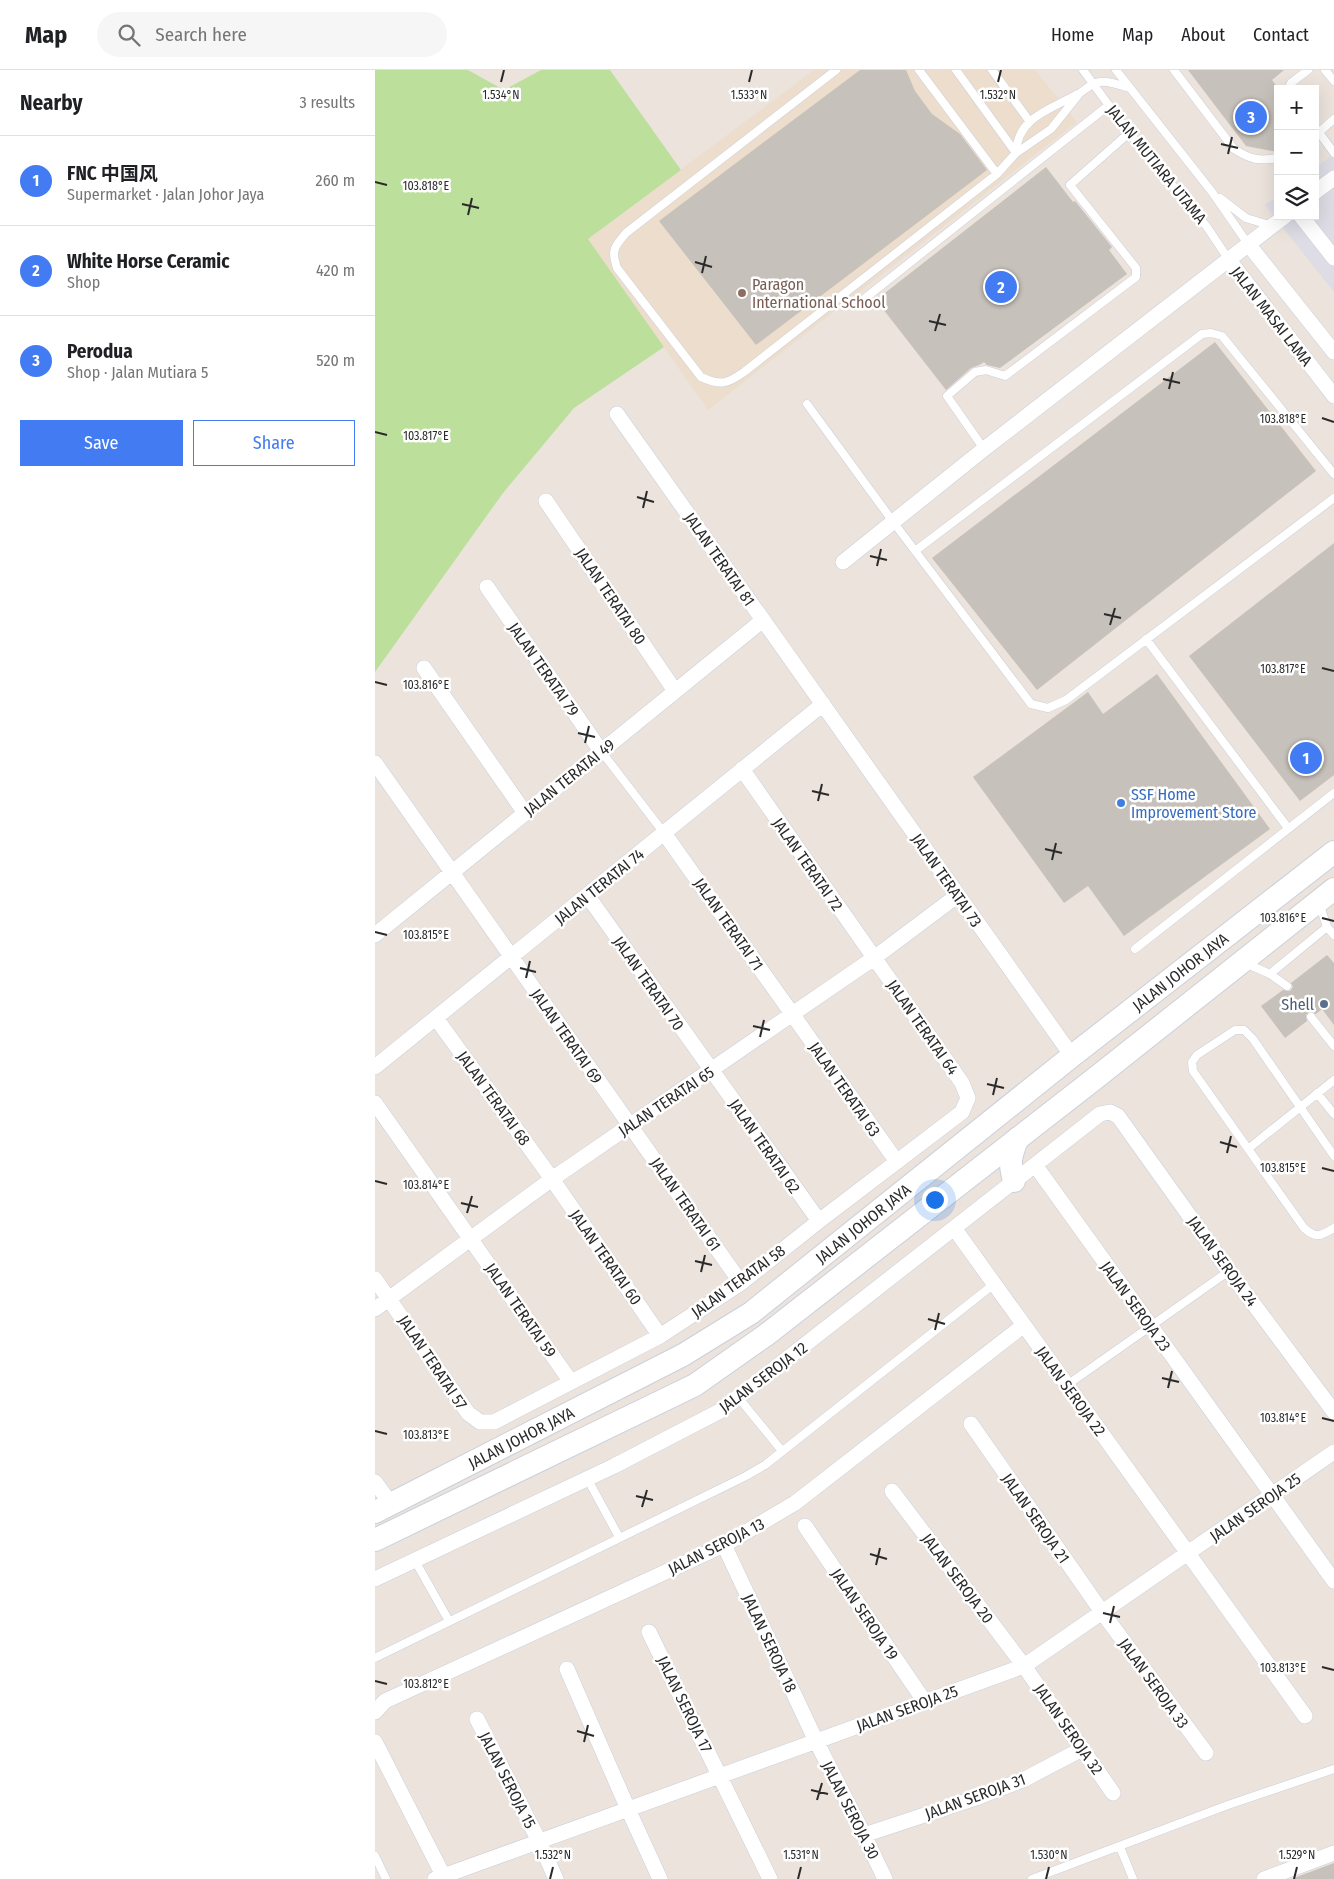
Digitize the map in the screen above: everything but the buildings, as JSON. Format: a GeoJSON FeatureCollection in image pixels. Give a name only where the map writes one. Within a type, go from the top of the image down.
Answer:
{"type":"FeatureCollection","features":[{"type":"Feature","properties":{"kind":"main road","name":"JALAN JOHOR JAYA"},"geometry":{"type":"LineString","coordinates":[[383,1508],[683,1355],[751,1313],[1072,1056],[1334,852]]}},
{"type":"Feature","properties":{"kind":"main road","name":"JALAN JOHOR JAYA"},"geometry":{"type":"LineString","coordinates":[[375,1540],[695,1385],[766,1335],[1326,895]]}},
{"type":"Feature","properties":{"kind":"main road"},"geometry":{"type":"LineString","coordinates":[[1014,1181],[1011,1155],[1018,1138]]}},
{"type":"Feature","properties":{"kind":"street"},"geometry":{"type":"LineString","coordinates":[[1319,189],[1334,178]]}},
{"type":"Feature","properties":{"kind":"street"},"geometry":{"type":"LineString","coordinates":[[843,562],[984,449],[1280,220]]}},
{"type":"Feature","properties":{"kind":"street"},"geometry":{"type":"LineString","coordinates":[[1304,220],[1334,258]]}},
{"type":"Feature","properties":{"kind":"street","name":"JALAN MASAI LAMA"},"geometry":{"type":"LineString","coordinates":[[1248,244],[1334,352]]}},
{"type":"Feature","properties":{"kind":"street","name":"JALAN MASAI LAMA"},"geometry":{"type":"LineString","coordinates":[[1229,260],[1334,396]]}},
{"type":"Feature","properties":{"kind":"street","name":"JALAN TERATAI 81"},"geometry":{"type":"LineString","coordinates":[[617,414],[823,704]]}},
{"type":"Feature","properties":{"kind":"street","name":"JALAN TERATAI 80"},"geometry":{"type":"LineString","coordinates":[[546,501],[675,691]]}},
{"type":"Feature","properties":{"kind":"street","name":"JALAN TERATAI 79"},"geometry":{"type":"LineString","coordinates":[[487,587],[601,751]]}},
{"type":"Feature","properties":{"kind":"street","name":"JALAN TERATAI 49"},"geometry":{"type":"LineString","coordinates":[[375,935],[763,620]]}},
{"type":"Feature","properties":{"kind":"street"},"geometry":{"type":"LineString","coordinates":[[424,668],[525,813]]}},
{"type":"Feature","properties":{"kind":"street","name":"JALAN TERATAI 74"},"geometry":{"type":"LineString","coordinates":[[375,1067],[823,704]]}},
{"type":"Feature","properties":{"kind":"street","name":"JALAN TERATAI 73"},"geometry":{"type":"LineString","coordinates":[[823,704],[1072,1056]]}},
{"type":"Feature","properties":{"kind":"street","name":"JALAN TERATAI 69"},"geometry":{"type":"LineString","coordinates":[[375,763],[630,1125]]}},
{"type":"Feature","properties":{"kind":"street","name":"JALAN TERATAI 72"},"geometry":{"type":"LineString","coordinates":[[742,769],[874,958]]}},
{"type":"Feature","properties":{"kind":"street","name":"JALAN TERATAI 71"},"geometry":{"type":"LineString","coordinates":[[664,833],[793,1015]]}},
{"type":"Feature","properties":{"kind":"street","name":"JALAN TERATAI 70"},"geometry":{"type":"LineString","coordinates":[[587,895],[712,1070]]}},
{"type":"Feature","properties":{"kind":"street","name":"JALAN TERATAI 65"},"geometry":{"type":"LineString","coordinates":[[375,1309],[552,1179],[793,1015],[874,958],[958,895]]}},
{"type":"Feature","properties":{"kind":"street","name":"JALAN TERATAI 64"},"geometry":{"type":"LineString","coordinates":[[874,958],[962,1083],[968,1098]]}},
{"type":"Feature","properties":{"kind":"street","name":"JALAN TERATAI 63"},"geometry":{"type":"LineString","coordinates":[[793,1015],[897,1162]]}},
{"type":"Feature","properties":{"kind":"street","name":"JALAN TERATAI 68"},"geometry":{"type":"LineString","coordinates":[[435,1018],[552,1179]]}},
{"type":"Feature","properties":{"kind":"street","name":"JALAN TERATAI 62"},"geometry":{"type":"LineString","coordinates":[[712,1070],[819,1221]]}},
{"type":"Feature","properties":{"kind":"street","name":"JALAN TERATAI 58"},"geometry":{"type":"LineString","coordinates":[[480,1422],[494,1422],[660,1336],[741,1283],[962,1112],[968,1098]]}},
{"type":"Feature","properties":{"kind":"street","name":"JALAN TERATAI 59"},"geometry":{"type":"LineString","coordinates":[[375,1103],[571,1382]]}},
{"type":"Feature","properties":{"kind":"street","name":"JALAN SEROJA 12"},"geometry":{"type":"LineString","coordinates":[[375,1579],[587,1478],[720,1411],[1100,1114],[1110,1112]]}},
{"type":"Feature","properties":{"kind":"street","name":"JALAN SEROJA 24"},"geometry":{"type":"LineString","coordinates":[[1110,1112],[1118,1116],[1334,1412]]}},
{"type":"Feature","properties":{"kind":"street","name":"JALAN TERATAI 61"},"geometry":{"type":"LineString","coordinates":[[630,1125],[741,1283]]}},
{"type":"Feature","properties":{"kind":"street","name":"JALAN SEROJA 23"},"geometry":{"type":"LineString","coordinates":[[1035,1165],[1334,1581]]}},
{"type":"Feature","properties":{"kind":"street","name":"JALAN TERATAI 60"},"geometry":{"type":"LineString","coordinates":[[552,1179],[660,1336]]}},
{"type":"Feature","properties":{"kind":"street","name":"JALAN SEROJA 22"},"geometry":{"type":"LineString","coordinates":[[954,1228],[1305,1716]]}},
{"type":"Feature","properties":{"kind":"street","name":"JALAN TERATAI 57"},"geometry":{"type":"LineString","coordinates":[[375,1279],[468,1414],[480,1422]]}},
{"type":"Feature","properties":{"kind":"street","name":"JALAN SEROJA 13"},"geometry":{"type":"LineString","coordinates":[[375,1712],[385,1701],[724,1545],[795,1503],[1024,1326]]}},
{"type":"Feature","properties":{"kind":"street","name":"JALAN SEROJA 21"},"geometry":{"type":"LineString","coordinates":[[971,1424],[1102,1612]]}},
{"type":"Feature","properties":{"kind":"street","name":"JALAN SEROJA 25"},"geometry":{"type":"LineString","coordinates":[[441,1878],[1024,1666],[1334,1452]]}},
{"type":"Feature","properties":{"kind":"street"},"geometry":{"type":"LineString","coordinates":[[375,1482],[383,1508]]}},
{"type":"Feature","properties":{"kind":"street","name":"JALAN SEROJA 20"},"geometry":{"type":"LineString","coordinates":[[892,1491],[1024,1666]]}},
{"type":"Feature","properties":{"kind":"street","name":"JALAN SEROJA 19"},"geometry":{"type":"LineString","coordinates":[[805,1526],[925,1702]]}},
{"type":"Feature","properties":{"kind":"street","name":"JALAN SEROJA 18"},"geometry":{"type":"LineString","coordinates":[[724,1545],[816,1741]]}},
{"type":"Feature","properties":{"kind":"street","name":"JALAN SEROJA 33"},"geometry":{"type":"LineString","coordinates":[[1102,1612],[1206,1753]]}},
{"type":"Feature","properties":{"kind":"street","name":"JALAN SEROJA 17"},"geometry":{"type":"LineString","coordinates":[[649,1632],[770,1879]]}},
{"type":"Feature","properties":{"kind":"street","name":"JALAN SEROJA 32"},"geometry":{"type":"LineString","coordinates":[[1024,1666],[1113,1793]]}},
{"type":"Feature","properties":{"kind":"street"},"geometry":{"type":"LineString","coordinates":[[567,1669],[660,1879]]}},
{"type":"Feature","properties":{"kind":"street","name":"JALAN SEROJA 15"},"geometry":{"type":"LineString","coordinates":[[477,1719],[539,1842],[555,1879]]}},
{"type":"Feature","properties":{"kind":"street","name":"JALAN SEROJA 30"},"geometry":{"type":"LineString","coordinates":[[816,1741],[865,1835],[885,1879]]}},
{"type":"Feature","properties":{"kind":"street"},"geometry":{"type":"LineString","coordinates":[[375,1742],[441,1878]]}},
{"type":"Feature","properties":{"kind":"street","name":"JALAN SEROJA 31"},"geometry":{"type":"LineString","coordinates":[[865,1835],[1001,1789],[1025,1779],[1082,1748]]}},
{"type":"Feature","properties":{"kind":"street"},"geometry":{"type":"LineString","coordinates":[[1264,1879],[1334,1854]]}},
{"type":"Feature","properties":{"kind":"lane"},"geometry":{"type":"LineString","coordinates":[[837,70],[626,233],[615,245],[613,256],[617,268],[701,377],[716,384],[731,382],[997,174],[1015,153],[1051,129],[1079,94]]}},
{"type":"Feature","properties":{"kind":"lane"},"geometry":{"type":"LineString","coordinates":[[919,70],[997,174]]}},
{"type":"Feature","properties":{"kind":"lane"},"geometry":{"type":"LineString","coordinates":[[956,70],[1015,153]]}},
{"type":"Feature","properties":{"kind":"lane"},"geometry":{"type":"LineString","coordinates":[[992,70],[1030,122]]}},
{"type":"Feature","properties":{"kind":"lane","name":"JALAN MUTIARA UTAMA"},"geometry":{"type":"LineString","coordinates":[[1083,70],[1129,133],[1207,228],[1229,260]]}},
{"type":"Feature","properties":{"kind":"lane","name":"JALAN MUTIARA UTAMA"},"geometry":{"type":"LineString","coordinates":[[1115,70],[1212,192],[1248,244]]}},
{"type":"Feature","properties":{"kind":"lane"},"geometry":{"type":"LineString","coordinates":[[1174,70],[1234,149],[1246,157],[1261,160],[1274,158]]}},
{"type":"Feature","properties":{"kind":"lane"},"geometry":{"type":"LineString","coordinates":[[1290,85],[1291,82],[1308,70]]}},
{"type":"Feature","properties":{"kind":"lane"},"geometry":{"type":"LineString","coordinates":[[1325,70],[1334,81]]}},
{"type":"Feature","properties":{"kind":"lane"},"geometry":{"type":"LineString","coordinates":[[1015,153],[1016,140],[1021,130],[1041,113],[1079,94],[1093,83],[1103,81],[1130,88]]}},
{"type":"Feature","properties":{"kind":"lane"},"geometry":{"type":"LineString","coordinates":[[864,299],[1109,105]]}},
{"type":"Feature","properties":{"kind":"lane"},"geometry":{"type":"LineString","coordinates":[[1318,130],[1334,119]]}},
{"type":"Feature","properties":{"kind":"lane"},"geometry":{"type":"LineString","coordinates":[[984,449],[947,396],[975,372],[986,370],[1005,376],[1136,277],[1136,268],[1070,185],[1129,133]]}},
{"type":"Feature","properties":{"kind":"lane"},"geometry":{"type":"LineString","coordinates":[[1319,134],[1334,153]]}},
{"type":"Feature","properties":{"kind":"lane","name":"JALAN MUTIARA UTAMA"},"geometry":{"type":"LineString","coordinates":[[1212,192],[1246,218],[1272,226]]}},
{"type":"Feature","properties":{"kind":"lane"},"geometry":{"type":"LineString","coordinates":[[915,551],[1202,334],[1211,333],[1221,336],[1334,474]]}},
{"type":"Feature","properties":{"kind":"lane"},"geometry":{"type":"LineString","coordinates":[[807,404],[893,523],[1031,704],[1048,708],[1066,700],[1334,498]]}},
{"type":"Feature","properties":{"kind":"lane"},"geometry":{"type":"LineString","coordinates":[[1146,640],[1288,828]]}},
{"type":"Feature","properties":{"kind":"lane"},"geometry":{"type":"LineString","coordinates":[[601,751],[664,833]]}},
{"type":"Feature","properties":{"kind":"lane"},"geometry":{"type":"LineString","coordinates":[[1135,948],[1334,793]]}},
{"type":"Feature","properties":{"kind":"lane"},"geometry":{"type":"LineString","coordinates":[[1326,895],[1327,927],[1334,935]]}},
{"type":"Feature","properties":{"kind":"lane"},"geometry":{"type":"LineString","coordinates":[[1270,974],[1327,927]]}},
{"type":"Feature","properties":{"kind":"lane"},"geometry":{"type":"LineString","coordinates":[[1242,962],[1270,974],[1287,986]]}},
{"type":"Feature","properties":{"kind":"lane"},"geometry":{"type":"LineString","coordinates":[[1311,1017],[1334,1046]]}},
{"type":"Feature","properties":{"kind":"lane"},"geometry":{"type":"LineString","coordinates":[[1334,1156],[1253,1039],[1244,1030],[1235,1030],[1197,1056],[1192,1062],[1193,1071],[1304,1228],[1311,1234],[1321,1236],[1334,1228]]}},
{"type":"Feature","properties":{"kind":"lane"},"geometry":{"type":"LineString","coordinates":[[1248,1149],[1334,1080]]}},
{"type":"Feature","properties":{"kind":"lane"},"geometry":{"type":"LineString","coordinates":[[1317,1093],[1334,1114]]}},
{"type":"Feature","properties":{"kind":"lane"},"geometry":{"type":"LineString","coordinates":[[1067,1385],[1229,1270]]}},
{"type":"Feature","properties":{"kind":"lane"},"geometry":{"type":"LineString","coordinates":[[375,1658],[765,1465],[994,1284]]}},
{"type":"Feature","properties":{"kind":"lane"},"geometry":{"type":"LineString","coordinates":[[738,1397],[782,1450]]}},
{"type":"Feature","properties":{"kind":"lane"},"geometry":{"type":"LineString","coordinates":[[587,1478],[619,1537]]}},
{"type":"Feature","properties":{"kind":"lane"},"geometry":{"type":"LineString","coordinates":[[414,1559],[449,1621]]}},
{"type":"Feature","properties":{"kind":"lane"},"geometry":{"type":"LineString","coordinates":[[1032,1879],[1228,1806],[1334,1769]]}},
{"type":"Feature","properties":{"kind":"lane"},"geometry":{"type":"LineString","coordinates":[[1120,1847],[1133,1879]]}},
{"type":"Feature","properties":{"kind":"lane"},"geometry":{"type":"LineString","coordinates":[[375,1856],[386,1879]]}},
{"type":"Feature","properties":{"kind":"shaded area","name":"Paragon International School"},"geometry":{"type":"Polygon","coordinates":[[[814,70],[1035,70],[1077,122],[708,410],[588,239],[814,70]]]}},
{"type":"Feature","properties":{"kind":"shaded area"},"geometry":{"type":"Polygon","coordinates":[[[1334,154],[1334,292],[1277,220],[1319,220],[1319,165],[1334,154]]]}},
{"type":"Feature","properties":{"kind":"shaded area"},"geometry":{"type":"Polygon","coordinates":[[[1274,199],[1274,216],[1265,205],[1274,199]]]}},
{"type":"Feature","properties":{"kind":"green space"},"geometry":{"type":"Polygon","coordinates":[[[375,70],[468,70],[504,90],[541,70],[610,70],[681,170],[588,239],[664,347],[574,408],[503,493],[375,672],[375,70]]]}},
{"type":"Feature","properties":{"kind":"place","name":"Perodua"},"geometry":{"type":"Point","coordinates":[1251,117]}},
{"type":"Feature","properties":{"kind":"place","name":"White Horse Ceramic"},"geometry":{"type":"Point","coordinates":[1001,287]}},
{"type":"Feature","properties":{"kind":"place","name":"Paragon International School"},"geometry":{"type":"Point","coordinates":[742,293]}},
{"type":"Feature","properties":{"kind":"place","name":"FNC 中国风"},"geometry":{"type":"Point","coordinates":[1306,758]}},
{"type":"Feature","properties":{"kind":"place","name":"SSF Home Improvement Store"},"geometry":{"type":"Point","coordinates":[1121,803]}},
{"type":"Feature","properties":{"kind":"place","name":"Shell"},"geometry":{"type":"Point","coordinates":[1324,1004]}}]}
